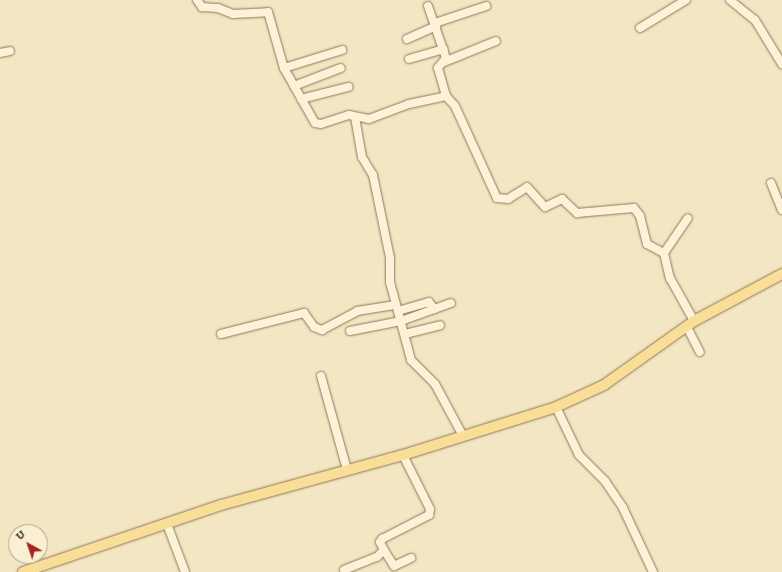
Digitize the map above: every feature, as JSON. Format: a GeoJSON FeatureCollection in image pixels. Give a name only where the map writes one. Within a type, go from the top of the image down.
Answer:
{"type":"FeatureCollection","features":[{"type":"Feature","properties":{"kind":"main road"},"geometry":{"type":"LineString","coordinates":[[23,572],[263,492],[403,455],[556,407],[604,385],[690,324],[782,274]]}},
{"type":"Feature","properties":{"kind":"street"},"geometry":{"type":"LineString","coordinates":[[197,0],[202,7],[218,8],[233,14],[268,12],[284,68],[315,123],[355,117],[369,119],[409,104],[446,96]]}},
{"type":"Feature","properties":{"kind":"street"},"geometry":{"type":"LineString","coordinates":[[640,28],[686,0]]}},
{"type":"Feature","properties":{"kind":"street"},"geometry":{"type":"LineString","coordinates":[[730,0],[755,20],[782,64]]}},
{"type":"Feature","properties":{"kind":"street"},"geometry":{"type":"LineString","coordinates":[[428,6],[444,49],[444,62]]}},
{"type":"Feature","properties":{"kind":"street"},"geometry":{"type":"LineString","coordinates":[[407,39],[435,25],[486,6]]}},
{"type":"Feature","properties":{"kind":"street"},"geometry":{"type":"LineString","coordinates":[[496,41],[444,62],[438,68],[446,96],[455,106],[497,198],[508,199],[527,187],[545,207],[562,199],[576,213],[634,208],[640,216],[647,244],[664,254],[670,278],[690,324],[700,352]]}},
{"type":"Feature","properties":{"kind":"street"},"geometry":{"type":"LineString","coordinates":[[409,59],[444,49]]}},
{"type":"Feature","properties":{"kind":"street"},"geometry":{"type":"LineString","coordinates":[[284,68],[342,50]]}},
{"type":"Feature","properties":{"kind":"street"},"geometry":{"type":"LineString","coordinates":[[0,53],[10,51]]}},
{"type":"Feature","properties":{"kind":"street"},"geometry":{"type":"LineString","coordinates":[[294,86],[341,68]]}},
{"type":"Feature","properties":{"kind":"street"},"geometry":{"type":"LineString","coordinates":[[301,99],[348,87]]}},
{"type":"Feature","properties":{"kind":"street"},"geometry":{"type":"LineString","coordinates":[[355,117],[362,157],[373,175],[397,308],[412,362],[435,384],[463,436]]}},
{"type":"Feature","properties":{"kind":"street"},"geometry":{"type":"LineString","coordinates":[[771,183],[782,210]]}},
{"type":"Feature","properties":{"kind":"street"},"geometry":{"type":"LineString","coordinates":[[664,254],[688,218]]}},
{"type":"Feature","properties":{"kind":"street"},"geometry":{"type":"LineString","coordinates":[[221,334],[304,313],[314,327],[322,330],[357,311],[397,308],[429,302],[434,309]]}},
{"type":"Feature","properties":{"kind":"street"},"geometry":{"type":"LineString","coordinates":[[350,331],[400,321],[451,303]]}},
{"type":"Feature","properties":{"kind":"street"},"geometry":{"type":"LineString","coordinates":[[405,334],[440,325]]}},
{"type":"Feature","properties":{"kind":"street"},"geometry":{"type":"LineString","coordinates":[[321,376],[347,470]]}},
{"type":"Feature","properties":{"kind":"street"},"geometry":{"type":"LineString","coordinates":[[556,407],[579,455],[605,481],[623,508],[653,572]]}},
{"type":"Feature","properties":{"kind":"street"},"geometry":{"type":"LineString","coordinates":[[403,455],[430,512],[382,539],[380,542],[393,569],[411,558]]}},
{"type":"Feature","properties":{"kind":"street"},"geometry":{"type":"LineString","coordinates":[[167,524],[185,572]]}},
{"type":"Feature","properties":{"kind":"street"},"geometry":{"type":"LineString","coordinates":[[344,570],[377,557],[384,550]]}}]}
